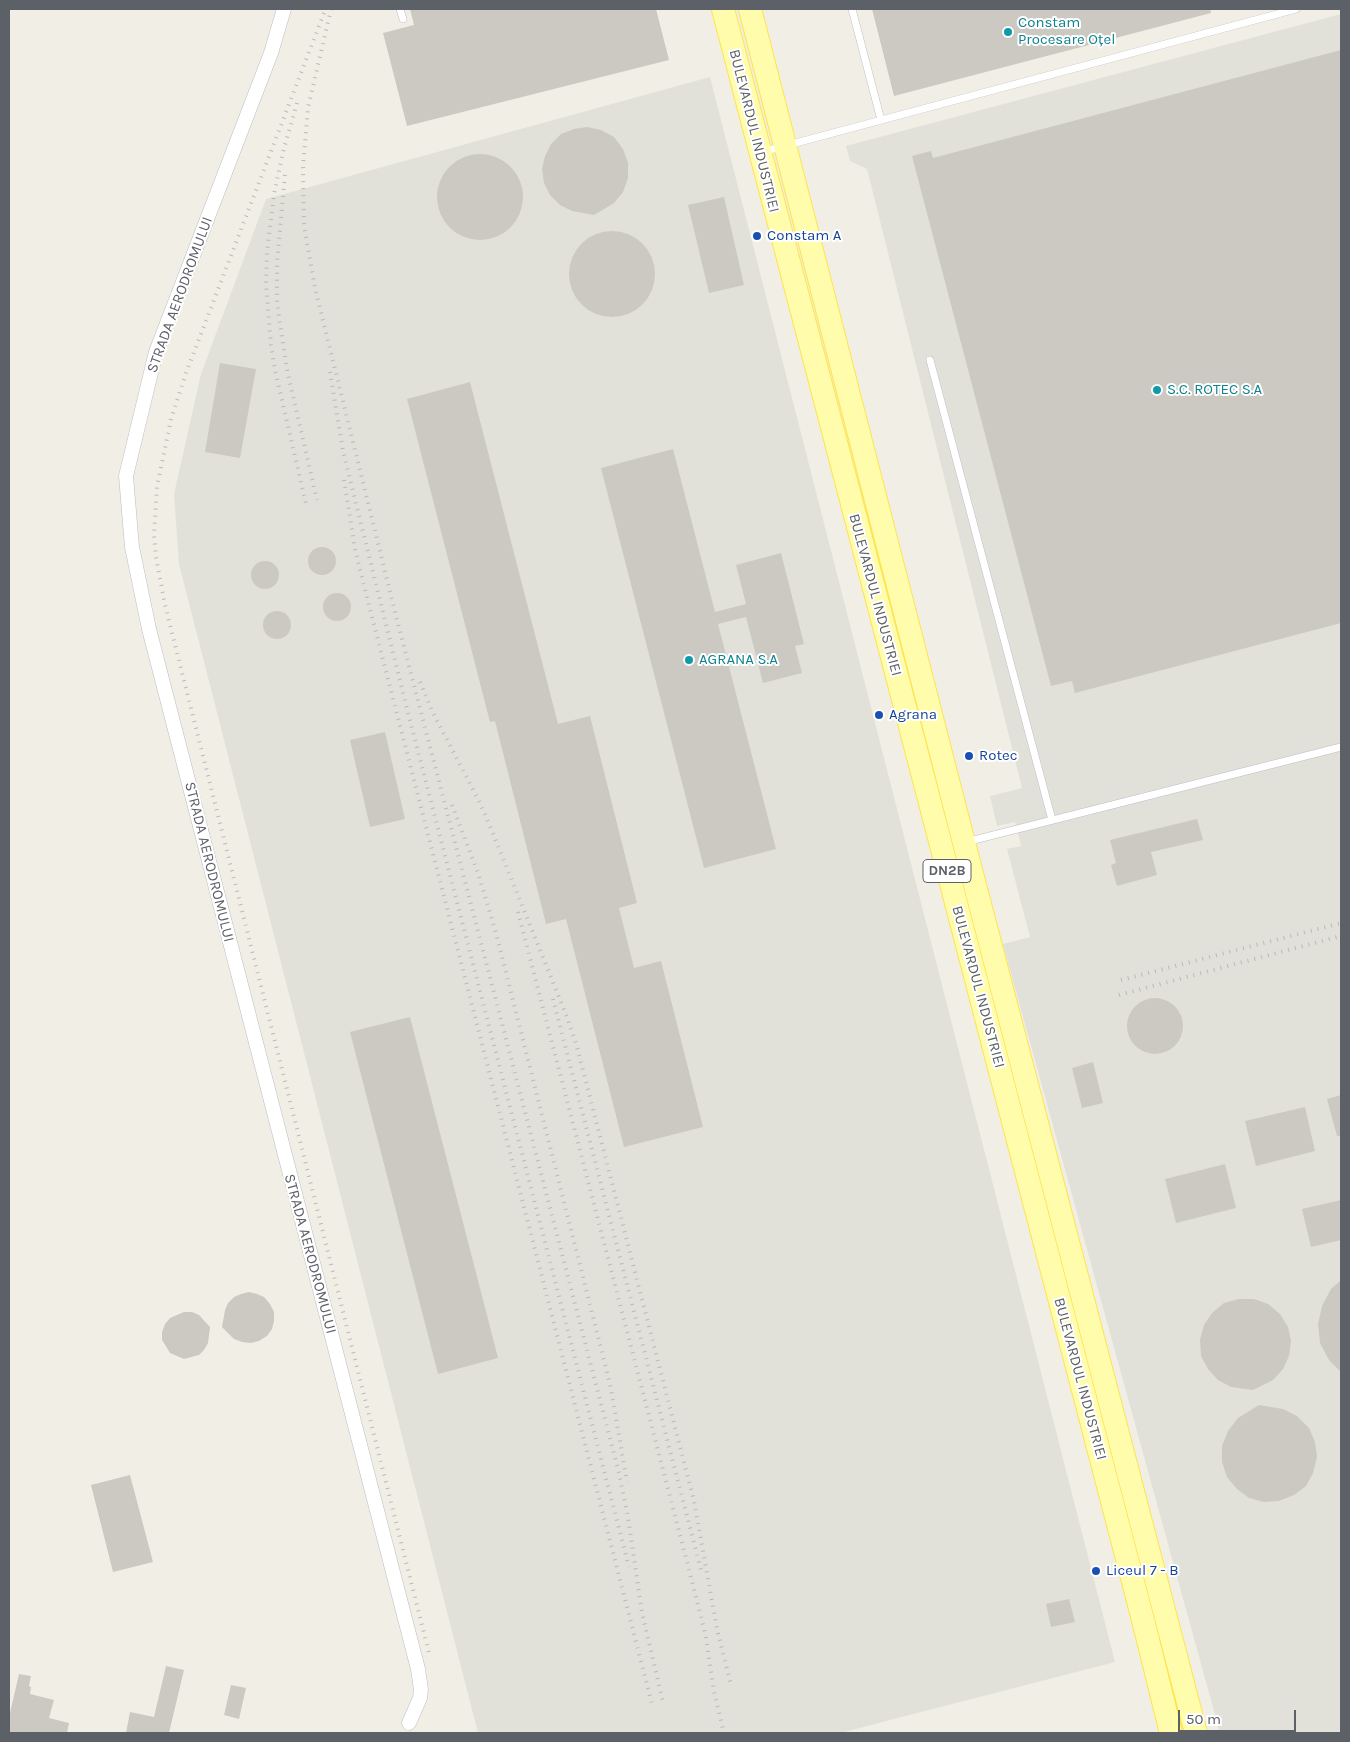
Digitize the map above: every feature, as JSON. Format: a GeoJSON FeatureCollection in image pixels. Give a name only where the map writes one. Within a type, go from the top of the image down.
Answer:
{"type":"FeatureCollection","features":[{"type":"Feature","properties":{"kind":"main road","name":"BULEVARDUL INDUSTRIEI"},"geometry":{"type":"LineString","coordinates":[[723,9],[760,153],[953,845],[1196,1733]]}},
{"type":"Feature","properties":{"kind":"main road","name":"BULEVARDUL INDUSTRIEI"},"geometry":{"type":"LineString","coordinates":[[750,9],[953,845],[1172,1733]]}},
{"type":"Feature","properties":{"kind":"street","name":"STRADA AERODROMULUI"},"geometry":{"type":"LineString","coordinates":[[284,9],[271,53],[156,352],[126,476],[132,547],[149,628],[418,1670],[421,1690],[409,1723]]}},
{"type":"Feature","properties":{"kind":"lane"},"geometry":{"type":"LineString","coordinates":[[400,9],[403,19]]}},
{"type":"Feature","properties":{"kind":"lane"},"geometry":{"type":"LineString","coordinates":[[852,9],[881,120]]}},
{"type":"Feature","properties":{"kind":"lane"},"geometry":{"type":"LineString","coordinates":[[760,153],[1296,9]]}},
{"type":"Feature","properties":{"kind":"lane"},"geometry":{"type":"LineString","coordinates":[[930,360],[1052,820]]}},
{"type":"Feature","properties":{"kind":"lane"},"geometry":{"type":"LineString","coordinates":[[953,845],[1341,747]]}},
{"type":"Feature","properties":{"kind":"shaded area"},"geometry":{"type":"Polygon","coordinates":[[[1341,14],[1341,1733],[1220,1733],[1003,944],[1030,937],[1007,849],[1021,846],[1015,822],[997,826],[990,796],[1022,788],[867,169],[850,161],[846,146],[1341,14]]]}},
{"type":"Feature","properties":{"kind":"shaded area"},"geometry":{"type":"Polygon","coordinates":[[[710,77],[1115,1662],[840,1733],[478,1733],[179,564],[174,494],[201,374],[266,199],[710,77]]]}},
{"type":"Feature","properties":{"kind":"building"},"geometry":{"type":"Polygon","coordinates":[[[410,9],[656,9],[669,60],[407,126],[383,33],[414,25],[410,9]]]}},
{"type":"Feature","properties":{"kind":"building","name":"Constam Procesare Oțel"},"geometry":{"type":"Polygon","coordinates":[[[872,9],[1210,9],[1211,13],[894,96],[872,9]]]}},
{"type":"Feature","properties":{"kind":"building","name":"S.C. ROTEC S.A"},"geometry":{"type":"Polygon","coordinates":[[[1341,50],[1341,623],[1075,693],[1072,681],[1051,686],[912,156],[931,151],[933,158],[1341,50]]]}},
{"type":"Feature","properties":{"kind":"building"},"geometry":{"type":"Polygon","coordinates":[[[587,127],[601,130],[614,137],[623,149],[628,163],[628,178],[623,192],[614,203],[594,215],[572,211],[560,205],[550,195],[544,183],[542,169],[545,156],[551,144],[561,134],[587,127]]]}},
{"type":"Feature","properties":{"kind":"building"},"geometry":{"type":"Polygon","coordinates":[[[480,154],[496,157],[504,161],[516,173],[520,181],[523,197],[520,213],[516,221],[504,233],[496,237],[480,240],[464,237],[456,233],[444,221],[440,213],[437,197],[440,181],[444,173],[456,161],[464,157],[480,154]]]}},
{"type":"Feature","properties":{"kind":"building"},"geometry":{"type":"Polygon","coordinates":[[[724,197],[744,285],[709,293],[688,205],[724,197]]]}},
{"type":"Feature","properties":{"kind":"building"},"geometry":{"type":"Polygon","coordinates":[[[612,231],[628,234],[636,238],[648,250],[652,258],[655,274],[652,290],[648,298],[636,310],[628,314],[612,317],[596,314],[588,310],[576,298],[572,290],[569,274],[572,258],[576,250],[588,238],[596,234],[612,231]]]}},
{"type":"Feature","properties":{"kind":"building"},"geometry":{"type":"Polygon","coordinates":[[[220,363],[256,369],[240,458],[205,452],[220,363]]]}},
{"type":"Feature","properties":{"kind":"building"},"geometry":{"type":"Polygon","coordinates":[[[470,382],[558,724],[590,716],[637,903],[619,908],[634,968],[661,961],[703,1127],[624,1147],[566,919],[546,924],[495,721],[490,722],[407,399],[470,382]]]}},
{"type":"Feature","properties":{"kind":"building","name":"AGRANA S.A"},"geometry":{"type":"Polygon","coordinates":[[[673,449],[715,612],[746,604],[736,565],[781,553],[804,644],[795,646],[802,673],[763,683],[746,617],[718,624],[776,849],[704,868],[601,468],[673,449]]]}},
{"type":"Feature","properties":{"kind":"building"},"geometry":{"type":"Polygon","coordinates":[[[322,547],[332,551],[336,561],[332,571],[322,575],[312,571],[308,561],[312,551],[322,547]]]}},
{"type":"Feature","properties":{"kind":"building"},"geometry":{"type":"Polygon","coordinates":[[[265,561],[275,565],[279,575],[275,585],[265,589],[255,585],[251,575],[255,565],[265,561]]]}},
{"type":"Feature","properties":{"kind":"building"},"geometry":{"type":"Polygon","coordinates":[[[337,593],[347,597],[351,607],[347,617],[337,621],[327,617],[323,607],[327,597],[337,593]]]}},
{"type":"Feature","properties":{"kind":"building"},"geometry":{"type":"Polygon","coordinates":[[[277,611],[287,615],[291,625],[287,635],[277,639],[267,635],[263,625],[267,615],[277,611]]]}},
{"type":"Feature","properties":{"kind":"building"},"geometry":{"type":"Polygon","coordinates":[[[385,732],[405,819],[370,827],[350,740],[385,732]]]}},
{"type":"Feature","properties":{"kind":"building"},"geometry":{"type":"Polygon","coordinates":[[[1197,819],[1203,840],[1151,852],[1157,875],[1117,886],[1111,865],[1116,863],[1110,840],[1197,819]]]}},
{"type":"Feature","properties":{"kind":"building"},"geometry":{"type":"Polygon","coordinates":[[[1149,998],[1161,998],[1171,1002],[1179,1010],[1183,1026],[1179,1042],[1171,1050],[1161,1054],[1149,1054],[1139,1050],[1131,1042],[1127,1032],[1127,1020],[1131,1010],[1139,1002],[1149,998]]]}},
{"type":"Feature","properties":{"kind":"building"},"geometry":{"type":"Polygon","coordinates":[[[410,1017],[498,1358],[438,1374],[350,1032],[410,1017]]]}},
{"type":"Feature","properties":{"kind":"building"},"geometry":{"type":"Polygon","coordinates":[[[1093,1062],[1103,1103],[1082,1108],[1072,1068],[1093,1062]]]}},
{"type":"Feature","properties":{"kind":"building"},"geometry":{"type":"Polygon","coordinates":[[[1341,1095],[1341,1136],[1337,1136],[1327,1099],[1341,1095]]]}},
{"type":"Feature","properties":{"kind":"building"},"geometry":{"type":"Polygon","coordinates":[[[1305,1107],[1315,1151],[1256,1166],[1245,1121],[1305,1107]]]}},
{"type":"Feature","properties":{"kind":"building"},"geometry":{"type":"Polygon","coordinates":[[[1225,1164],[1236,1208],[1176,1223],[1165,1179],[1225,1164]]]}},
{"type":"Feature","properties":{"kind":"building"},"geometry":{"type":"Polygon","coordinates":[[[1341,1200],[1341,1240],[1311,1247],[1302,1209],[1341,1200]]]}},
{"type":"Feature","properties":{"kind":"building"},"geometry":{"type":"Polygon","coordinates":[[[1341,1280],[1341,1372],[1329,1360],[1320,1343],[1318,1324],[1322,1306],[1331,1289],[1341,1280]]]}},
{"type":"Feature","properties":{"kind":"building"},"geometry":{"type":"Polygon","coordinates":[[[249,1292],[264,1297],[274,1312],[272,1329],[267,1336],[251,1343],[234,1339],[222,1327],[228,1303],[234,1297],[249,1292]]]}},
{"type":"Feature","properties":{"kind":"building"},"geometry":{"type":"Polygon","coordinates":[[[1239,1299],[1254,1299],[1268,1304],[1280,1314],[1288,1327],[1291,1341],[1289,1356],[1283,1369],[1273,1380],[1253,1390],[1231,1387],[1218,1380],[1208,1369],[1201,1356],[1200,1340],[1204,1325],[1212,1313],[1224,1303],[1239,1299]]]}},
{"type":"Feature","properties":{"kind":"building"},"geometry":{"type":"Polygon","coordinates":[[[184,1312],[192,1312],[199,1315],[210,1327],[208,1343],[204,1350],[199,1355],[184,1359],[170,1353],[162,1340],[162,1332],[170,1318],[184,1312]]]}},
{"type":"Feature","properties":{"kind":"building"},"geometry":{"type":"Polygon","coordinates":[[[1259,1405],[1283,1409],[1297,1416],[1309,1428],[1315,1442],[1317,1457],[1313,1473],[1306,1486],[1294,1495],[1279,1501],[1264,1502],[1249,1498],[1237,1489],[1227,1477],[1222,1462],[1222,1446],[1228,1431],[1238,1418],[1259,1405]]]}},
{"type":"Feature","properties":{"kind":"building"},"geometry":{"type":"Polygon","coordinates":[[[130,1475],[153,1562],[113,1572],[91,1485],[130,1475]]]}},
{"type":"Feature","properties":{"kind":"building"},"geometry":{"type":"Polygon","coordinates":[[[1069,1599],[1075,1622],[1051,1627],[1046,1604],[1069,1599]]]}},
{"type":"Feature","properties":{"kind":"building"},"geometry":{"type":"Polygon","coordinates":[[[166,1666],[184,1670],[169,1733],[126,1733],[130,1712],[154,1717],[166,1666]]]}},
{"type":"Feature","properties":{"kind":"building"},"geometry":{"type":"Polygon","coordinates":[[[19,1674],[31,1676],[30,1694],[54,1700],[49,1718],[69,1723],[67,1733],[9,1733],[9,1717],[19,1674]]]}},
{"type":"Feature","properties":{"kind":"building"},"geometry":{"type":"Polygon","coordinates":[[[231,1685],[246,1688],[239,1719],[224,1715],[231,1685]]]}},
{"type":"Feature","properties":{"kind":"railway"},"geometry":{"type":"LineString","coordinates":[[331,9],[308,108],[303,167],[304,226],[315,288],[396,616],[619,1473],[629,1523],[642,1613],[663,1702]]}},
{"type":"Feature","properties":{"kind":"railway"},"geometry":{"type":"LineString","coordinates":[[324,13],[186,373],[171,419],[157,487],[154,535],[165,605],[430,1657]]}},
{"type":"Feature","properties":{"kind":"railway"},"geometry":{"type":"LineString","coordinates":[[297,103],[283,152],[274,194],[267,252],[266,284],[275,370],[306,504]]}},
{"type":"Feature","properties":{"kind":"railway"},"geometry":{"type":"LineString","coordinates":[[285,175],[277,262],[277,303],[287,370],[317,500]]}},
{"type":"Feature","properties":{"kind":"railway"},"geometry":{"type":"LineString","coordinates":[[330,372],[343,451],[405,701],[629,1567]]}},
{"type":"Feature","properties":{"kind":"railway"},"geometry":{"type":"LineString","coordinates":[[344,480],[355,549],[363,582],[652,1704]]}},
{"type":"Feature","properties":{"kind":"railway"},"geometry":{"type":"LineString","coordinates":[[420,682],[432,711],[480,803],[567,1017],[577,1047],[694,1501],[719,1640]]}},
{"type":"Feature","properties":{"kind":"railway"},"geometry":{"type":"LineString","coordinates":[[452,805],[478,873],[496,933],[610,1384],[627,1482]]}},
{"type":"Feature","properties":{"kind":"railway"},"geometry":{"type":"LineString","coordinates":[[518,912],[693,1585],[706,1637],[714,1692],[724,1733]]}},
{"type":"Feature","properties":{"kind":"railway"},"geometry":{"type":"LineString","coordinates":[[1121,980],[1341,923]]}},
{"type":"Feature","properties":{"kind":"railway"},"geometry":{"type":"LineString","coordinates":[[1119,995],[1341,936]]}},
{"type":"Feature","properties":{"kind":"railway"},"geometry":{"type":"LineString","coordinates":[[553,999],[701,1570]]}},
{"type":"Feature","properties":{"kind":"railway"},"geometry":{"type":"LineString","coordinates":[[718,1633],[731,1685]]}},
{"type":"Feature","properties":{"kind":"place","name":"Constam Procesare Oțel"},"geometry":{"type":"Point","coordinates":[1008,32]}},
{"type":"Feature","properties":{"kind":"place","name":"Constam A"},"geometry":{"type":"Point","coordinates":[757,236]}},
{"type":"Feature","properties":{"kind":"place","name":"S.C. ROTEC S.A"},"geometry":{"type":"Point","coordinates":[1157,390]}},
{"type":"Feature","properties":{"kind":"place","name":"AGRANA S.A"},"geometry":{"type":"Point","coordinates":[689,660]}},
{"type":"Feature","properties":{"kind":"place","name":"Agrana"},"geometry":{"type":"Point","coordinates":[879,715]}},
{"type":"Feature","properties":{"kind":"place","name":"Rotec"},"geometry":{"type":"Point","coordinates":[969,756]}},
{"type":"Feature","properties":{"kind":"place","name":"Liceul 7 - B"},"geometry":{"type":"Point","coordinates":[1096,1571]}}]}
